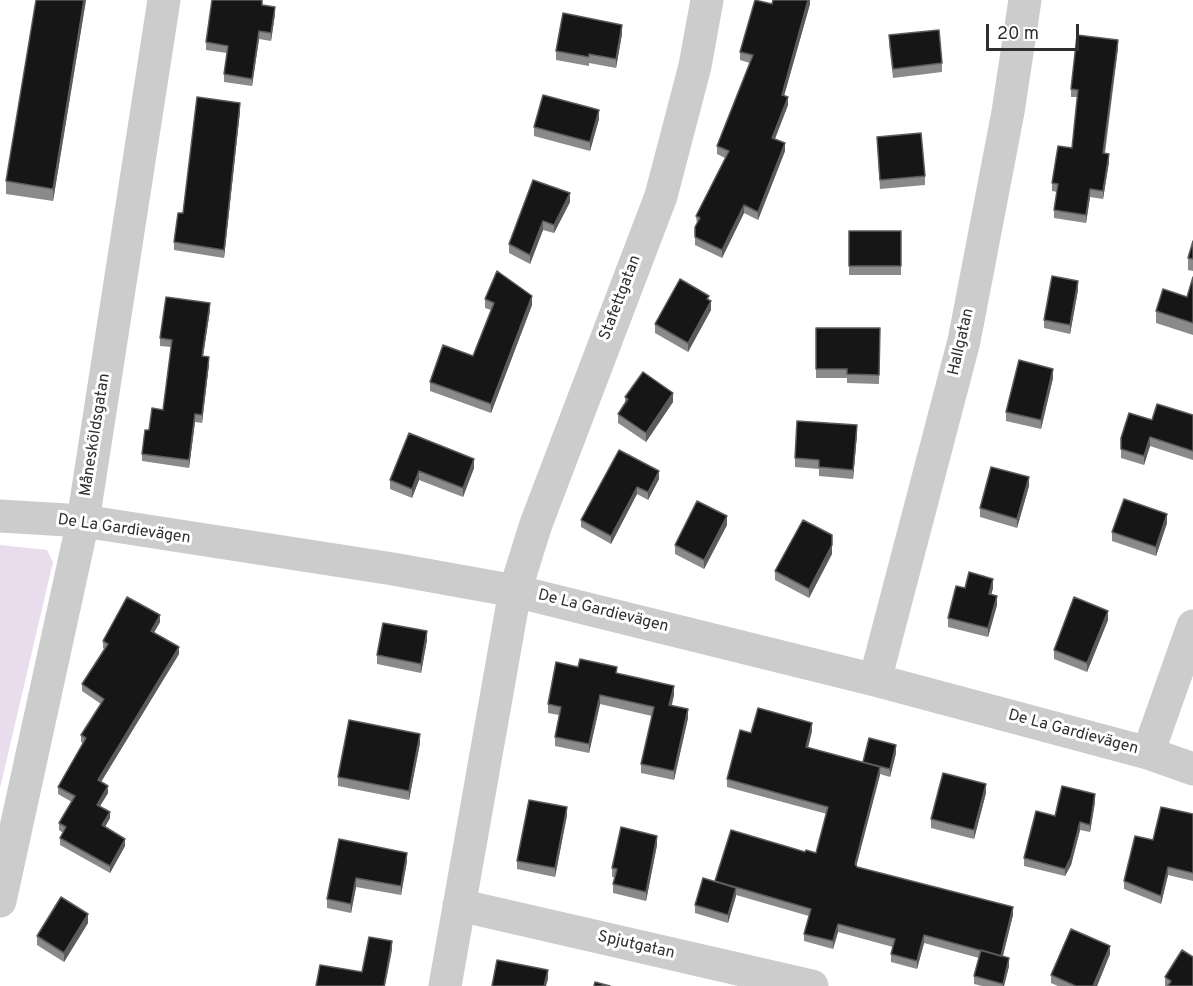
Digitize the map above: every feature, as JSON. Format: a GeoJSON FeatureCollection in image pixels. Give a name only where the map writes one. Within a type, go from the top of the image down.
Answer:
{"type":"FeatureCollection","features":[{"type":"Feature","properties":{"kind":"street","name":"Månesköldsgatan"},"geometry":{"type":"LineString","coordinates":[[0,902],[83,521],[164,0]]}},
{"type":"Feature","properties":{"kind":"street","name":"Stafettgatan"},"geometry":{"type":"LineString","coordinates":[[445,986],[515,591],[536,524],[661,196],[694,66],[707,0]]}},
{"type":"Feature","properties":{"kind":"street","name":"Hallgatan"},"geometry":{"type":"LineString","coordinates":[[875,680],[964,341],[1008,112],[1025,0]]}},
{"type":"Feature","properties":{"kind":"street","name":"De La Gardievägen"},"geometry":{"type":"LineString","coordinates":[[0,516],[83,521],[393,569],[515,591],[875,680],[1148,753],[1193,769]]}},
{"type":"Feature","properties":{"kind":"street"},"geometry":{"type":"LineString","coordinates":[[1148,753],[1193,626]]}},
{"type":"Feature","properties":{"kind":"street","name":"Spjutgatan"},"geometry":{"type":"LineString","coordinates":[[459,905],[812,986]]}},
{"type":"Feature","properties":{"kind":"shaded area"},"geometry":{"type":"Polygon","coordinates":[[[0,545],[47,550],[53,562],[0,788],[0,545]]]}},
{"type":"Feature","properties":{"kind":"building"},"geometry":{"type":"Polygon","coordinates":[[[36,0],[84,0],[53,189],[6,181],[36,0]]]}},
{"type":"Feature","properties":{"kind":"building"},"geometry":{"type":"Polygon","coordinates":[[[212,0],[262,0],[262,5],[275,7],[271,33],[259,31],[252,79],[224,74],[228,46],[206,42],[212,0]]]}},
{"type":"Feature","properties":{"kind":"building"},"geometry":{"type":"Polygon","coordinates":[[[755,0],[772,4],[773,0],[808,0],[782,95],[788,97],[772,138],[785,143],[758,212],[744,205],[722,250],[695,237],[695,227],[700,218],[696,216],[729,151],[717,146],[753,55],[740,52],[755,0]]]}},
{"type":"Feature","properties":{"kind":"building"},"geometry":{"type":"Polygon","coordinates":[[[563,13],[622,25],[616,59],[556,51],[563,13]]]}},
{"type":"Feature","properties":{"kind":"building"},"geometry":{"type":"Polygon","coordinates":[[[939,30],[942,63],[893,69],[889,35],[939,30]]]}},
{"type":"Feature","properties":{"kind":"building"},"geometry":{"type":"Polygon","coordinates":[[[1077,35],[1118,40],[1103,153],[1109,154],[1103,191],[1090,189],[1086,215],[1054,210],[1058,184],[1052,183],[1058,146],[1072,148],[1078,90],[1071,89],[1077,35]]]}},
{"type":"Feature","properties":{"kind":"building"},"geometry":{"type":"Polygon","coordinates":[[[543,95],[599,110],[590,142],[534,127],[543,95]]]}},
{"type":"Feature","properties":{"kind":"building"},"geometry":{"type":"Polygon","coordinates":[[[197,97],[240,103],[224,250],[174,242],[178,213],[183,213],[197,97]]]}},
{"type":"Feature","properties":{"kind":"building"},"geometry":{"type":"Polygon","coordinates":[[[921,133],[925,176],[880,180],[877,137],[921,133]]]}},
{"type":"Feature","properties":{"kind":"building"},"geometry":{"type":"Polygon","coordinates":[[[533,180],[570,193],[554,225],[543,221],[530,255],[509,244],[533,180]]]}},
{"type":"Feature","properties":{"kind":"building"},"geometry":{"type":"Polygon","coordinates":[[[849,231],[901,231],[901,266],[849,266],[849,231]]]}},
{"type":"Feature","properties":{"kind":"building"},"geometry":{"type":"Polygon","coordinates":[[[1193,241],[1193,259],[1188,258],[1193,241]]]}},
{"type":"Feature","properties":{"kind":"building"},"geometry":{"type":"Polygon","coordinates":[[[497,271],[532,296],[491,404],[430,382],[443,345],[473,356],[494,303],[485,299],[497,271]]]}},
{"type":"Feature","properties":{"kind":"building"},"geometry":{"type":"Polygon","coordinates":[[[1052,276],[1078,281],[1070,325],[1044,320],[1052,276]]]}},
{"type":"Feature","properties":{"kind":"building"},"geometry":{"type":"Polygon","coordinates":[[[1193,277],[1193,323],[1156,311],[1163,289],[1187,297],[1193,277]]]}},
{"type":"Feature","properties":{"kind":"building"},"geometry":{"type":"Polygon","coordinates":[[[680,279],[709,296],[707,299],[711,301],[688,343],[655,324],[680,279]]]}},
{"type":"Feature","properties":{"kind":"building"},"geometry":{"type":"Polygon","coordinates":[[[166,297],[210,303],[202,356],[209,357],[202,415],[195,414],[189,460],[142,454],[145,430],[149,430],[152,408],[163,410],[172,340],[160,338],[166,297]]]}},
{"type":"Feature","properties":{"kind":"building"},"geometry":{"type":"Polygon","coordinates":[[[816,328],[880,328],[879,375],[847,374],[847,369],[816,369],[816,328]]]}},
{"type":"Feature","properties":{"kind":"building"},"geometry":{"type":"Polygon","coordinates":[[[1019,360],[1053,369],[1041,420],[1006,412],[1019,360]]]}},
{"type":"Feature","properties":{"kind":"building"},"geometry":{"type":"Polygon","coordinates":[[[643,372],[673,393],[646,433],[618,414],[628,399],[625,397],[643,372]]]}},
{"type":"Feature","properties":{"kind":"building"},"geometry":{"type":"Polygon","coordinates":[[[1157,404],[1193,415],[1193,451],[1150,437],[1144,456],[1121,449],[1121,438],[1129,413],[1152,420],[1157,404]]]}},
{"type":"Feature","properties":{"kind":"building"},"geometry":{"type":"Polygon","coordinates":[[[797,421],[857,425],[853,470],[819,467],[819,460],[795,458],[797,421]]]}},
{"type":"Feature","properties":{"kind":"building"},"geometry":{"type":"Polygon","coordinates":[[[409,433],[474,459],[463,488],[419,471],[412,489],[390,480],[409,433]]]}},
{"type":"Feature","properties":{"kind":"building"},"geometry":{"type":"Polygon","coordinates":[[[619,450],[659,471],[648,492],[637,487],[611,536],[581,520],[619,450]]]}},
{"type":"Feature","properties":{"kind":"building"},"geometry":{"type":"Polygon","coordinates":[[[991,467],[1029,477],[1017,519],[980,508],[991,467]]]}},
{"type":"Feature","properties":{"kind":"building"},"geometry":{"type":"Polygon","coordinates":[[[1124,499],[1167,514],[1156,547],[1112,532],[1124,499]]]}},
{"type":"Feature","properties":{"kind":"building"},"geometry":{"type":"Polygon","coordinates":[[[697,501],[727,516],[704,560],[675,545],[697,501]]]}},
{"type":"Feature","properties":{"kind":"building"},"geometry":{"type":"Polygon","coordinates":[[[803,520],[832,535],[832,545],[809,589],[775,571],[803,520]]]}},
{"type":"Feature","properties":{"kind":"building"},"geometry":{"type":"Polygon","coordinates":[[[969,572],[993,579],[989,594],[997,596],[988,628],[948,618],[956,586],[965,588],[969,572]]]}},
{"type":"Feature","properties":{"kind":"building"},"geometry":{"type":"Polygon","coordinates":[[[127,597],[160,615],[151,631],[179,647],[98,780],[108,786],[97,805],[110,812],[102,825],[125,839],[110,866],[60,838],[66,827],[59,823],[75,796],[58,787],[86,738],[81,735],[104,699],[82,684],[108,644],[103,641],[127,597]]]}},
{"type":"Feature","properties":{"kind":"building"},"geometry":{"type":"Polygon","coordinates":[[[1074,597],[1108,611],[1087,663],[1054,650],[1074,597]]]}},
{"type":"Feature","properties":{"kind":"building"},"geometry":{"type":"Polygon","coordinates":[[[383,623],[427,631],[421,664],[377,655],[383,623]]]}},
{"type":"Feature","properties":{"kind":"building"},"geometry":{"type":"Polygon","coordinates":[[[580,659],[617,667],[616,673],[674,686],[669,705],[688,709],[674,771],[641,764],[654,707],[600,695],[589,744],[555,737],[561,707],[548,704],[556,662],[578,667],[580,659]]]}},
{"type":"Feature","properties":{"kind":"building"},"geometry":{"type":"Polygon","coordinates":[[[758,708],[812,723],[806,747],[880,767],[855,864],[857,867],[1013,907],[1001,956],[924,935],[917,961],[891,954],[895,939],[838,924],[833,941],[804,934],[811,909],[715,881],[731,830],[805,852],[806,850],[816,853],[828,807],[727,779],[740,730],[751,733],[758,708]]]}},
{"type":"Feature","properties":{"kind":"building"},"geometry":{"type":"Polygon","coordinates":[[[349,720],[420,734],[409,791],[338,777],[349,720]]]}},
{"type":"Feature","properties":{"kind":"building"},"geometry":{"type":"Polygon","coordinates":[[[869,738],[896,745],[890,769],[863,762],[869,738]]]}},
{"type":"Feature","properties":{"kind":"building"},"geometry":{"type":"Polygon","coordinates":[[[943,773],[986,784],[974,830],[931,819],[943,773]]]}},
{"type":"Feature","properties":{"kind":"building"},"geometry":{"type":"Polygon","coordinates":[[[1062,786],[1095,794],[1090,825],[1080,822],[1071,857],[1065,869],[1024,858],[1036,811],[1055,816],[1062,786]]]}},
{"type":"Feature","properties":{"kind":"building"},"geometry":{"type":"Polygon","coordinates":[[[529,800],[567,807],[555,868],[517,861],[529,800]]]}},
{"type":"Feature","properties":{"kind":"building"},"geometry":{"type":"Polygon","coordinates":[[[1161,807],[1193,814],[1193,873],[1168,867],[1161,896],[1124,881],[1135,836],[1153,840],[1161,807]]]}},
{"type":"Feature","properties":{"kind":"building"},"geometry":{"type":"Polygon","coordinates":[[[621,827],[657,836],[646,892],[613,884],[617,869],[612,868],[621,827]]]}},
{"type":"Feature","properties":{"kind":"building"},"geometry":{"type":"Polygon","coordinates":[[[339,839],[407,853],[401,886],[356,878],[351,904],[327,899],[339,839]]]}},
{"type":"Feature","properties":{"kind":"building"},"geometry":{"type":"Polygon","coordinates":[[[703,878],[736,888],[728,915],[695,905],[703,878]]]}},
{"type":"Feature","properties":{"kind":"building"},"geometry":{"type":"Polygon","coordinates":[[[61,897],[88,914],[64,953],[37,936],[61,897]]]}},
{"type":"Feature","properties":{"kind":"building"},"geometry":{"type":"Polygon","coordinates":[[[1071,929],[1110,946],[1093,986],[1076,986],[1051,975],[1071,929]]]}},
{"type":"Feature","properties":{"kind":"building"},"geometry":{"type":"Polygon","coordinates":[[[369,937],[392,941],[384,986],[316,986],[320,965],[362,972],[369,937]]]}},
{"type":"Feature","properties":{"kind":"building"},"geometry":{"type":"Polygon","coordinates":[[[981,950],[1009,958],[1003,984],[974,976],[981,950]]]}},
{"type":"Feature","properties":{"kind":"building"},"geometry":{"type":"Polygon","coordinates":[[[1182,950],[1193,957],[1193,986],[1168,986],[1171,981],[1165,977],[1182,950]]]}},
{"type":"Feature","properties":{"kind":"building"},"geometry":{"type":"Polygon","coordinates":[[[497,960],[548,970],[544,986],[492,986],[497,960]]]}},
{"type":"Feature","properties":{"kind":"building"},"geometry":{"type":"Polygon","coordinates":[[[595,982],[610,986],[594,986],[595,982]]]}}]}
